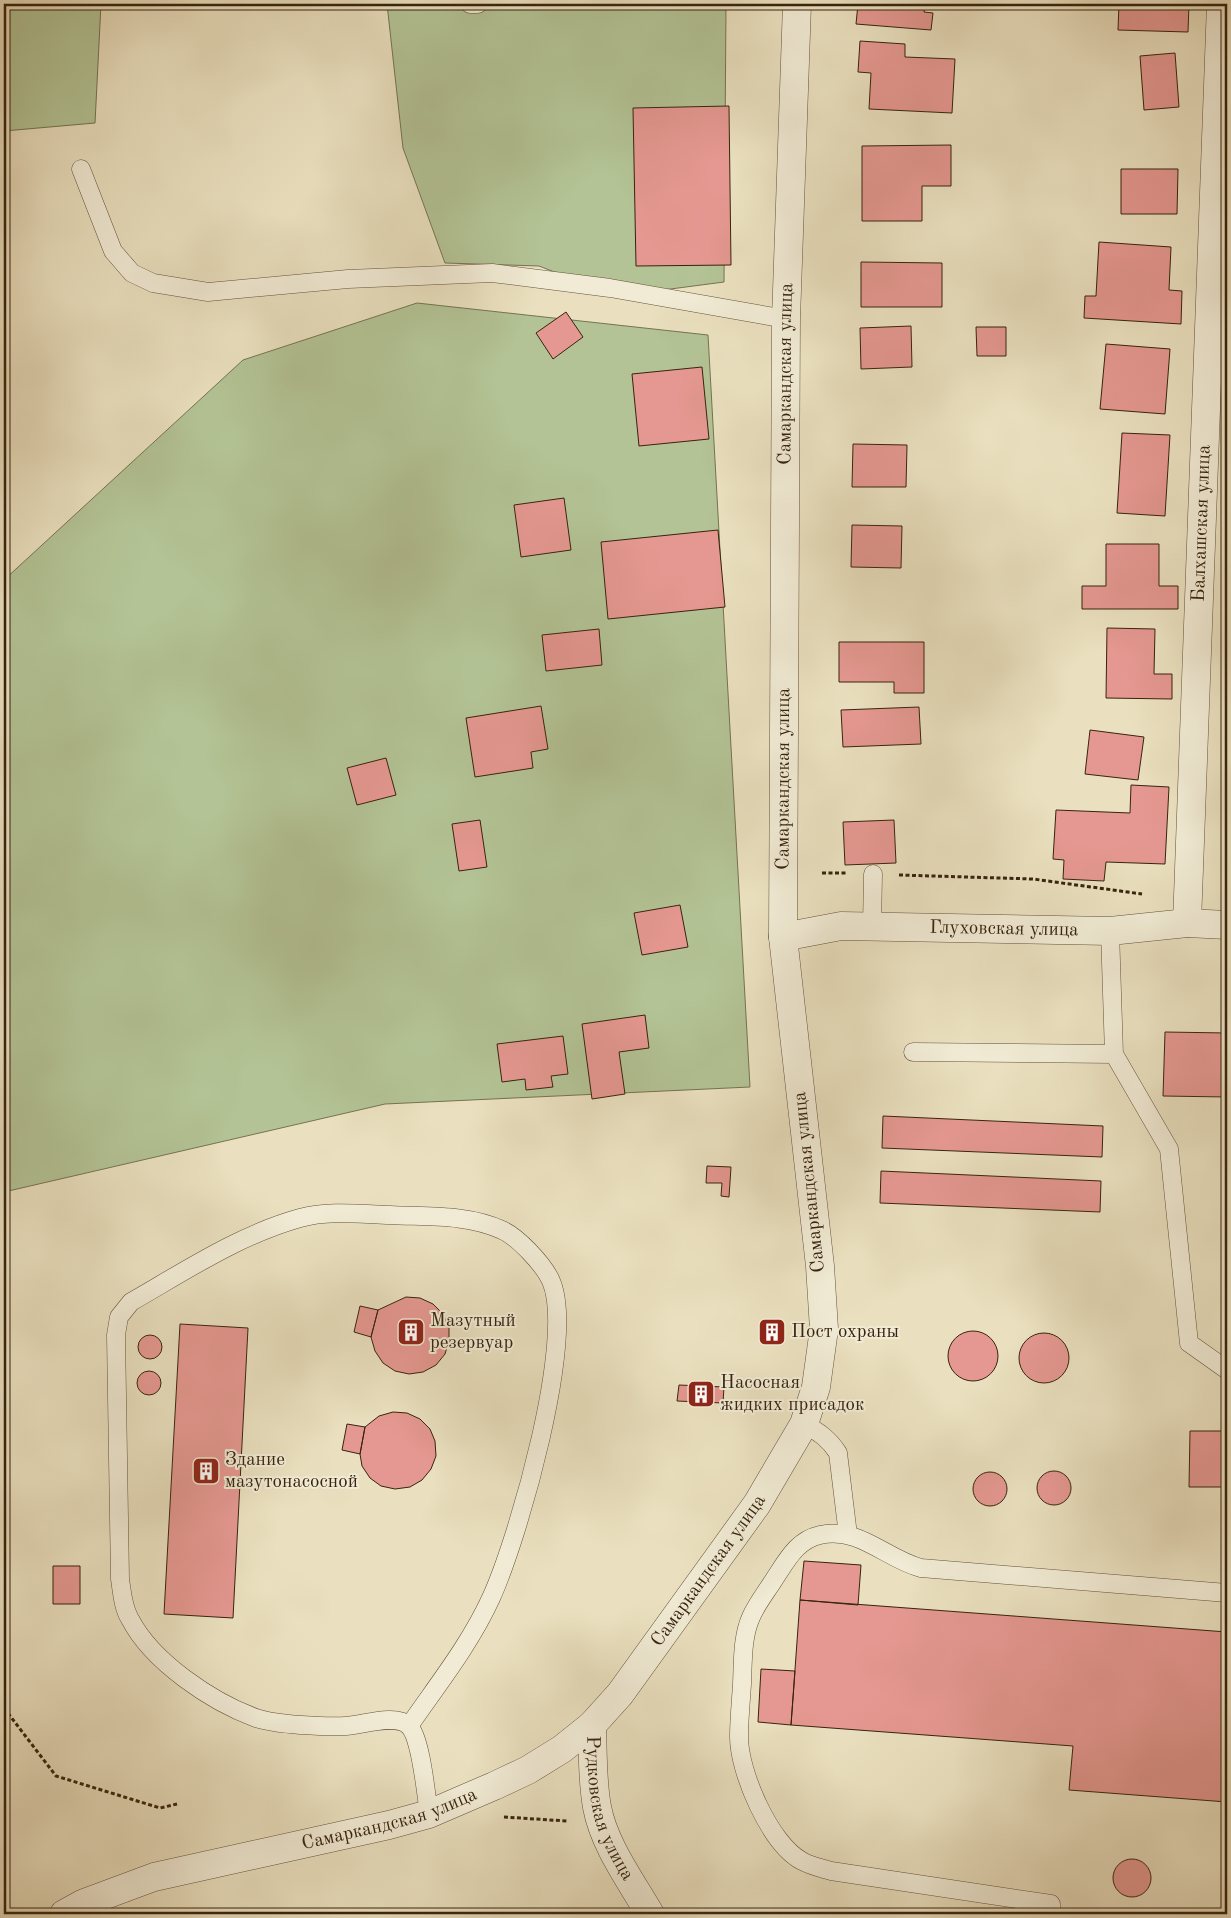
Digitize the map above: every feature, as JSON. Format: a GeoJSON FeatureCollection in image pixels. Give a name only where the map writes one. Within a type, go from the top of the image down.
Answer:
{"type":"FeatureCollection","features":[{"type":"Feature","properties":{"kind":"street","name":"Самаркандская улица"},"geometry":{"type":"LineString","coordinates":[[64,1914],[84,1903],[154,1878],[389,1825],[429,1814],[528,1770],[562,1749],[592,1725],[620,1694],[757,1504],[804,1424],[819,1369],[823,1311],[783,937],[786,319],[797,4]]}},
{"type":"Feature","properties":{"kind":"street","name":"Балхашская улица"},"geometry":{"type":"LineString","coordinates":[[1188,911],[1221,4]]}},
{"type":"Feature","properties":{"kind":"street","name":"Глуховская улица"},"geometry":{"type":"LineString","coordinates":[[783,937],[841,926],[1110,931],[1188,911],[1227,925]]}},
{"type":"Feature","properties":{"kind":"street","name":"Рудковская улица"},"geometry":{"type":"LineString","coordinates":[[592,1725],[595,1789],[602,1824],[608,1840],[650,1914]]}},
{"type":"Feature","properties":{"kind":"lane"},"geometry":{"type":"LineString","coordinates":[[470,4],[478,4]]}},
{"type":"Feature","properties":{"kind":"lane"},"geometry":{"type":"LineString","coordinates":[[80,169],[113,251],[132,273],[153,283],[208,292],[348,278],[492,273],[610,288],[786,319]]}},
{"type":"Feature","properties":{"kind":"lane"},"geometry":{"type":"LineString","coordinates":[[872,927],[873,874]]}},
{"type":"Feature","properties":{"kind":"lane"},"geometry":{"type":"LineString","coordinates":[[1110,931],[1114,1054],[1169,1149],[1189,1343],[1227,1370]]}},
{"type":"Feature","properties":{"kind":"lane"},"geometry":{"type":"LineString","coordinates":[[913,1052],[1114,1054]]}},
{"type":"Feature","properties":{"kind":"lane"},"geometry":{"type":"LineString","coordinates":[[409,1726],[467,1641],[490,1600],[507,1561],[528,1490],[554,1370],[557,1304],[550,1280],[520,1242],[503,1230],[458,1218],[331,1213],[301,1218],[229,1246],[130,1302],[119,1317],[116,1335],[120,1579],[124,1600],[133,1625],[162,1660],[209,1694],[243,1712],[271,1721],[302,1725],[345,1726],[393,1720],[402,1721],[409,1726],[418,1744],[429,1814]]}},
{"type":"Feature","properties":{"kind":"lane"},"geometry":{"type":"LineString","coordinates":[[804,1424],[821,1433],[832,1443],[838,1453],[848,1535]]}},
{"type":"Feature","properties":{"kind":"lane"},"geometry":{"type":"LineString","coordinates":[[1050,1914],[1051,1904],[831,1872],[801,1861],[791,1853],[757,1804],[744,1769],[739,1738],[743,1653],[751,1616],[792,1552],[801,1544],[821,1535],[848,1535],[875,1545],[904,1564],[921,1568],[1227,1593]]}},
{"type":"Feature","properties":{"kind":"path"},"geometry":{"type":"LineString","coordinates":[[822,873],[1032,879],[1188,911]]}},
{"type":"Feature","properties":{"kind":"path"},"geometry":{"type":"LineString","coordinates":[[4,1708],[56,1776],[160,1808],[177,1804]]}},
{"type":"Feature","properties":{"kind":"path"},"geometry":{"type":"LineString","coordinates":[[499,1817],[602,1824]]}},
{"type":"Feature","properties":{"kind":"green space"},"geometry":{"type":"Polygon","coordinates":[[[4,4],[101,4],[95,123],[4,131],[4,4]]]}},
{"type":"Feature","properties":{"kind":"green space"},"geometry":{"type":"Polygon","coordinates":[[[387,4],[726,4],[724,282],[617,296],[539,266],[445,263],[403,148],[387,4]]]}},
{"type":"Feature","properties":{"kind":"green space"},"geometry":{"type":"Polygon","coordinates":[[[417,303],[708,335],[750,1087],[385,1104],[4,1192],[4,580],[243,360],[417,303]]]}},
{"type":"Feature","properties":{"kind":"building"},"geometry":{"type":"Polygon","coordinates":[[[858,4],[925,4],[924,12],[933,13],[931,30],[856,24],[858,4]]]}},
{"type":"Feature","properties":{"kind":"building"},"geometry":{"type":"Polygon","coordinates":[[[1119,4],[1189,4],[1188,32],[1118,30],[1119,4]]]}},
{"type":"Feature","properties":{"kind":"building"},"geometry":{"type":"Polygon","coordinates":[[[860,41],[905,44],[905,57],[955,59],[952,113],[869,109],[871,73],[858,72],[860,41]]]}},
{"type":"Feature","properties":{"kind":"building"},"geometry":{"type":"Polygon","coordinates":[[[1175,53],[1179,107],[1144,110],[1140,56],[1175,53]]]}},
{"type":"Feature","properties":{"kind":"building"},"geometry":{"type":"Polygon","coordinates":[[[729,106],[731,265],[636,266],[633,108],[729,106]]]}},
{"type":"Feature","properties":{"kind":"building"},"geometry":{"type":"Polygon","coordinates":[[[951,145],[951,186],[922,186],[922,221],[862,221],[862,146],[951,145]]]}},
{"type":"Feature","properties":{"kind":"building"},"geometry":{"type":"Polygon","coordinates":[[[1121,169],[1178,169],[1177,214],[1121,214],[1121,169]]]}},
{"type":"Feature","properties":{"kind":"building"},"geometry":{"type":"Polygon","coordinates":[[[1099,242],[1171,247],[1169,290],[1182,291],[1181,324],[1084,318],[1085,296],[1096,296],[1099,242]]]}},
{"type":"Feature","properties":{"kind":"building"},"geometry":{"type":"Polygon","coordinates":[[[861,262],[942,263],[942,307],[861,307],[861,262]]]}},
{"type":"Feature","properties":{"kind":"building"},"geometry":{"type":"Polygon","coordinates":[[[566,312],[583,337],[553,359],[536,333],[566,312]]]}},
{"type":"Feature","properties":{"kind":"building"},"geometry":{"type":"Polygon","coordinates":[[[911,326],[912,367],[861,369],[860,328],[911,326]]]}},
{"type":"Feature","properties":{"kind":"building"},"geometry":{"type":"Polygon","coordinates":[[[976,327],[1006,327],[1006,356],[977,356],[976,327]]]}},
{"type":"Feature","properties":{"kind":"building"},"geometry":{"type":"Polygon","coordinates":[[[1106,344],[1170,349],[1165,414],[1100,409],[1106,344]]]}},
{"type":"Feature","properties":{"kind":"building"},"geometry":{"type":"Polygon","coordinates":[[[702,367],[709,439],[639,446],[632,374],[702,367]]]}},
{"type":"Feature","properties":{"kind":"building"},"geometry":{"type":"Polygon","coordinates":[[[1122,433],[1170,435],[1165,516],[1117,513],[1122,433]]]}},
{"type":"Feature","properties":{"kind":"building"},"geometry":{"type":"Polygon","coordinates":[[[853,444],[907,445],[906,487],[852,487],[853,444]]]}},
{"type":"Feature","properties":{"kind":"building"},"geometry":{"type":"Polygon","coordinates":[[[564,498],[571,550],[521,557],[514,505],[564,498]]]}},
{"type":"Feature","properties":{"kind":"building"},"geometry":{"type":"Polygon","coordinates":[[[852,525],[902,526],[901,568],[851,567],[852,525]]]}},
{"type":"Feature","properties":{"kind":"building"},"geometry":{"type":"Polygon","coordinates":[[[718,530],[725,607],[608,619],[601,542],[718,530]]]}},
{"type":"Feature","properties":{"kind":"building"},"geometry":{"type":"Polygon","coordinates":[[[1106,544],[1159,544],[1159,586],[1178,586],[1178,609],[1082,609],[1082,586],[1106,586],[1106,544]]]}},
{"type":"Feature","properties":{"kind":"building"},"geometry":{"type":"Polygon","coordinates":[[[1107,628],[1155,629],[1154,674],[1172,674],[1172,699],[1106,698],[1107,628]]]}},
{"type":"Feature","properties":{"kind":"building"},"geometry":{"type":"Polygon","coordinates":[[[599,629],[602,665],[546,671],[542,635],[599,629]]]}},
{"type":"Feature","properties":{"kind":"building"},"geometry":{"type":"Polygon","coordinates":[[[839,642],[924,642],[924,693],[894,693],[894,682],[839,682],[839,642]]]}},
{"type":"Feature","properties":{"kind":"building"},"geometry":{"type":"Polygon","coordinates":[[[541,706],[548,749],[531,752],[533,768],[475,777],[466,718],[541,706]]]}},
{"type":"Feature","properties":{"kind":"building"},"geometry":{"type":"Polygon","coordinates":[[[919,707],[921,744],[843,747],[841,710],[919,707]]]}},
{"type":"Feature","properties":{"kind":"building"},"geometry":{"type":"Polygon","coordinates":[[[1090,730],[1144,737],[1138,780],[1085,774],[1090,730]]]}},
{"type":"Feature","properties":{"kind":"building"},"geometry":{"type":"Polygon","coordinates":[[[386,758],[396,795],[357,805],[347,768],[386,758]]]}},
{"type":"Feature","properties":{"kind":"building"},"geometry":{"type":"Polygon","coordinates":[[[1131,785],[1169,787],[1165,864],[1106,862],[1104,881],[1063,879],[1064,860],[1053,859],[1056,810],[1130,813],[1131,785]]]}},
{"type":"Feature","properties":{"kind":"building"},"geometry":{"type":"Polygon","coordinates":[[[480,820],[487,867],[459,871],[452,824],[480,820]]]}},
{"type":"Feature","properties":{"kind":"building"},"geometry":{"type":"Polygon","coordinates":[[[894,820],[896,863],[845,865],[843,822],[894,820]]]}},
{"type":"Feature","properties":{"kind":"building"},"geometry":{"type":"Polygon","coordinates":[[[680,905],[688,947],[642,955],[634,913],[680,905]]]}},
{"type":"Feature","properties":{"kind":"building"},"geometry":{"type":"Polygon","coordinates":[[[645,1015],[649,1048],[619,1052],[625,1094],[592,1099],[582,1024],[645,1015]]]}},
{"type":"Feature","properties":{"kind":"building"},"geometry":{"type":"Polygon","coordinates":[[[1165,1032],[1227,1033],[1227,1097],[1163,1096],[1165,1032]]]}},
{"type":"Feature","properties":{"kind":"building"},"geometry":{"type":"Polygon","coordinates":[[[563,1036],[568,1074],[551,1076],[553,1087],[526,1090],[525,1079],[502,1082],[497,1044],[563,1036]]]}},
{"type":"Feature","properties":{"kind":"building"},"geometry":{"type":"Polygon","coordinates":[[[1227,1097],[1227,1317],[1223,1317],[1227,1097]]]}},
{"type":"Feature","properties":{"kind":"building"},"geometry":{"type":"Polygon","coordinates":[[[883,1116],[1103,1126],[1102,1157],[882,1148],[883,1116]]]}},
{"type":"Feature","properties":{"kind":"building"},"geometry":{"type":"Polygon","coordinates":[[[707,1166],[731,1167],[729,1197],[721,1196],[722,1183],[706,1183],[707,1166]]]}},
{"type":"Feature","properties":{"kind":"building"},"geometry":{"type":"Polygon","coordinates":[[[881,1171],[1101,1181],[1100,1212],[880,1203],[881,1171]]]}},
{"type":"Feature","properties":{"kind":"building","name":"Мазутный резервуар"},"geometry":{"type":"Polygon","coordinates":[[[406,1297],[420,1298],[433,1304],[443,1314],[449,1327],[449,1341],[445,1354],[436,1365],[423,1372],[409,1374],[395,1371],[383,1363],[375,1351],[371,1337],[378,1310],[406,1297]]]}},
{"type":"Feature","properties":{"kind":"building"},"geometry":{"type":"Polygon","coordinates":[[[360,1306],[378,1310],[371,1337],[354,1332],[360,1306]]]}},
{"type":"Feature","properties":{"kind":"building","name":"Пост охраны"},"geometry":{"type":"Polygon","coordinates":[[[764,1323],[782,1324],[780,1342],[763,1340],[764,1323]]]}},
{"type":"Feature","properties":{"kind":"building","name":"Здание мазутонасосной"},"geometry":{"type":"Polygon","coordinates":[[[180,1324],[248,1328],[233,1618],[164,1614],[180,1324]]]}},
{"type":"Feature","properties":{"kind":"building"},"geometry":{"type":"Polygon","coordinates":[[[973,1331],[991,1338],[998,1356],[991,1374],[973,1381],[955,1374],[948,1356],[955,1338],[973,1331]]]}},
{"type":"Feature","properties":{"kind":"building"},"geometry":{"type":"Polygon","coordinates":[[[1044,1333],[1062,1340],[1069,1358],[1062,1376],[1044,1383],[1026,1376],[1019,1358],[1026,1340],[1044,1333]]]}},
{"type":"Feature","properties":{"kind":"building"},"geometry":{"type":"Polygon","coordinates":[[[145,1335],[155,1335],[162,1342],[162,1352],[155,1359],[145,1359],[138,1352],[138,1342],[145,1335]]]}},
{"type":"Feature","properties":{"kind":"building"},"geometry":{"type":"Polygon","coordinates":[[[144,1371],[154,1371],[161,1378],[161,1388],[154,1395],[144,1395],[137,1388],[137,1378],[144,1371]]]}},
{"type":"Feature","properties":{"kind":"building","name":"Насосная жидких присадок"},"geometry":{"type":"Polygon","coordinates":[[[679,1385],[724,1387],[723,1403],[677,1401],[679,1385]]]}},
{"type":"Feature","properties":{"kind":"building"},"geometry":{"type":"Polygon","coordinates":[[[393,1412],[407,1413],[420,1419],[430,1429],[435,1441],[436,1456],[431,1469],[422,1480],[410,1487],[395,1489],[381,1486],[370,1478],[362,1466],[360,1454],[365,1427],[379,1416],[393,1412]]]}},
{"type":"Feature","properties":{"kind":"building"},"geometry":{"type":"Polygon","coordinates":[[[347,1424],[365,1427],[360,1454],[342,1450],[347,1424]]]}},
{"type":"Feature","properties":{"kind":"building"},"geometry":{"type":"Polygon","coordinates":[[[1190,1431],[1227,1431],[1227,1487],[1189,1487],[1190,1431]]]}},
{"type":"Feature","properties":{"kind":"building"},"geometry":{"type":"Polygon","coordinates":[[[1054,1471],[1061,1472],[1066,1476],[1070,1481],[1070,1495],[1066,1500],[1061,1504],[1054,1505],[1047,1504],[1042,1500],[1038,1495],[1037,1488],[1038,1481],[1042,1476],[1047,1472],[1054,1471]]]}},
{"type":"Feature","properties":{"kind":"building"},"geometry":{"type":"Polygon","coordinates":[[[990,1472],[997,1473],[1002,1477],[1006,1482],[1006,1496],[1002,1501],[997,1505],[990,1506],[983,1505],[978,1501],[974,1496],[973,1489],[974,1482],[978,1477],[983,1473],[990,1472]]]}},
{"type":"Feature","properties":{"kind":"building"},"geometry":{"type":"Polygon","coordinates":[[[804,1561],[861,1565],[858,1605],[800,1600],[804,1561]]]}},
{"type":"Feature","properties":{"kind":"building"},"geometry":{"type":"Polygon","coordinates":[[[53,1566],[80,1566],[80,1604],[53,1604],[53,1566]]]}},
{"type":"Feature","properties":{"kind":"building"},"geometry":{"type":"Polygon","coordinates":[[[800,1600],[1227,1632],[1227,1802],[1069,1790],[1073,1746],[791,1725],[800,1600]]]}},
{"type":"Feature","properties":{"kind":"building"},"geometry":{"type":"Polygon","coordinates":[[[761,1669],[795,1671],[791,1725],[758,1722],[761,1669]]]}},
{"type":"Feature","properties":{"kind":"building"},"geometry":{"type":"Polygon","coordinates":[[[1132,1859],[1145,1865],[1151,1878],[1145,1891],[1132,1897],[1119,1891],[1113,1878],[1119,1865],[1132,1859]]]}},
{"type":"Feature","properties":{"kind":"place","name":"Мазутный резервуар"},"geometry":{"type":"Point","coordinates":[411,1332]}},
{"type":"Feature","properties":{"kind":"place","name":"Пост охраны"},"geometry":{"type":"Point","coordinates":[772,1332]}},
{"type":"Feature","properties":{"kind":"place","name":"Насосная жидких присадок"},"geometry":{"type":"Point","coordinates":[701,1394]}},
{"type":"Feature","properties":{"kind":"place","name":"Здание мазутонасосной"},"geometry":{"type":"Point","coordinates":[206,1471]}}]}
